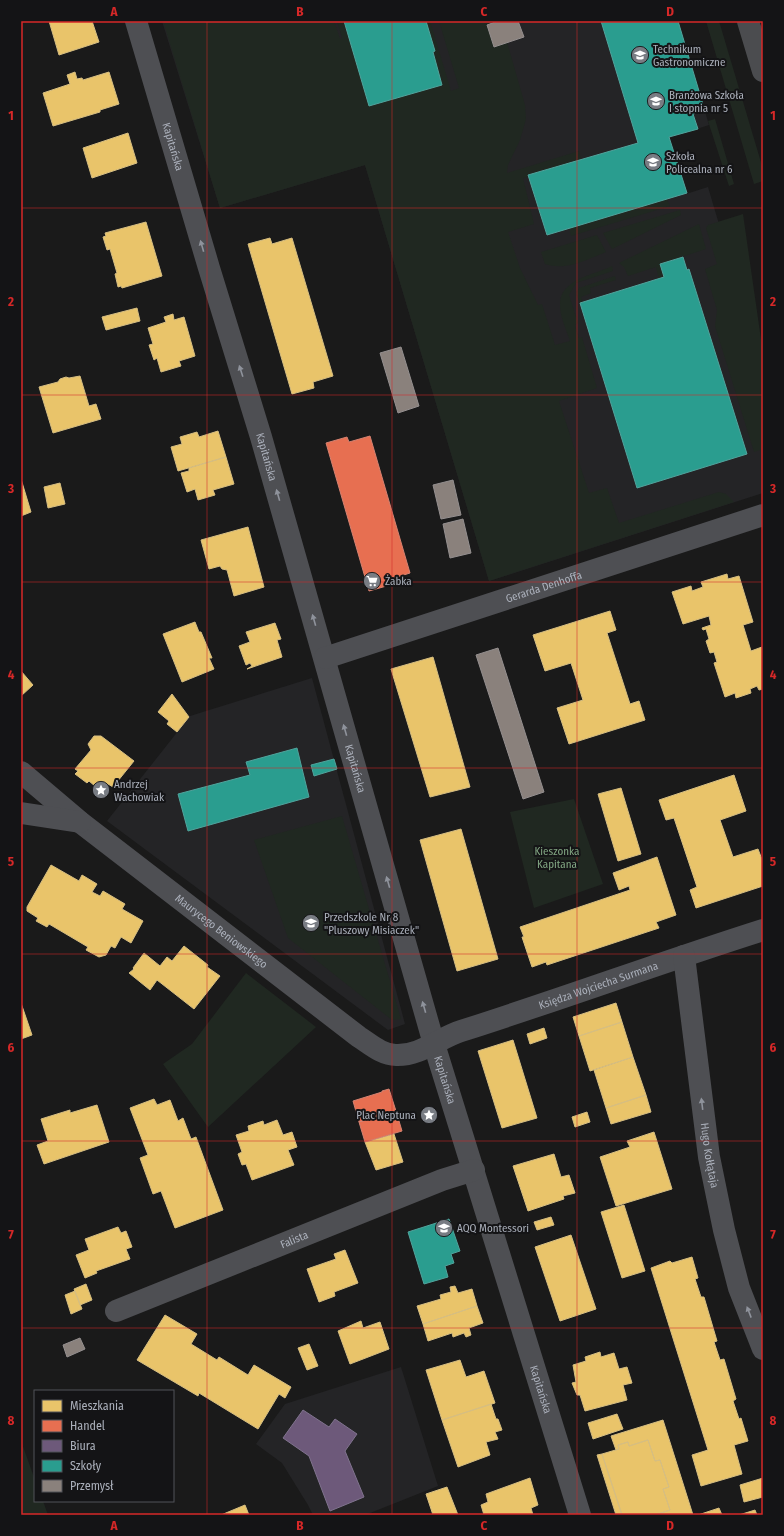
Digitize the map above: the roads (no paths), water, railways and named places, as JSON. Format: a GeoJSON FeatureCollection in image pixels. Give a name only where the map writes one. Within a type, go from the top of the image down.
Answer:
{"type":"FeatureCollection","features":[{"type":"Feature","properties":{"kind":"main road"},"geometry":{"type":"LineString","coordinates":[[748,21],[763,71]]}},
{"type":"Feature","properties":{"kind":"street","name":"Kapitańska"},"geometry":{"type":"LineString","coordinates":[[136,21],[261,437],[434,1044],[580,1515]]}},
{"type":"Feature","properties":{"kind":"street","name":"Gerarda Denhoffa"},"geometry":{"type":"LineString","coordinates":[[324,658],[763,515]]}},
{"type":"Feature","properties":{"kind":"street","name":"Maurycego Beniowskiego"},"geometry":{"type":"LineString","coordinates":[[21,772],[80,822],[368,1043],[384,1053],[396,1055],[416,1052],[434,1044]]}},
{"type":"Feature","properties":{"kind":"street"},"geometry":{"type":"LineString","coordinates":[[21,813],[80,822]]}},
{"type":"Feature","properties":{"kind":"street","name":"Księdza Wojciecha Surmana"},"geometry":{"type":"LineString","coordinates":[[434,1044],[449,1035],[531,1009],[763,930]]}},
{"type":"Feature","properties":{"kind":"street","name":"Hugo Kołłątaja"},"geometry":{"type":"LineString","coordinates":[[684,956],[712,1172],[724,1230],[739,1288],[763,1349]]}},
{"type":"Feature","properties":{"kind":"street","name":"Falista"},"geometry":{"type":"LineString","coordinates":[[116,1311],[442,1180],[474,1170]]}},
{"type":"Feature","properties":{"kind":"place","name":"Technikum Gastronomiczne"},"geometry":{"type":"Point","coordinates":[640,55]}},
{"type":"Feature","properties":{"kind":"place","name":"Branżowa Szkoła I stopnia nr 5"},"geometry":{"type":"Point","coordinates":[656,101]}},
{"type":"Feature","properties":{"kind":"place","name":"Szkoła Policealna nr 6"},"geometry":{"type":"Point","coordinates":[653,162]}},
{"type":"Feature","properties":{"kind":"place","name":"Żabka"},"geometry":{"type":"Point","coordinates":[372,581]}},
{"type":"Feature","properties":{"kind":"place","name":"Andrzej Wachowiak"},"geometry":{"type":"Point","coordinates":[101,790]}},
{"type":"Feature","properties":{"kind":"place","name":"Przedszkole Nr 8 \"Pluszowy Misiaczek\""},"geometry":{"type":"Point","coordinates":[311,923]}},
{"type":"Feature","properties":{"kind":"place","name":"Plac Neptuna"},"geometry":{"type":"Point","coordinates":[429,1115]}},
{"type":"Feature","properties":{"kind":"place","name":"AQQ Montessori"},"geometry":{"type":"Point","coordinates":[444,1228]}},
{"type":"Feature","properties":{"kind":"park label","name":"Kieszonka Kapitana"},"geometry":{"type":"Point","coordinates":[557,857]}}]}
